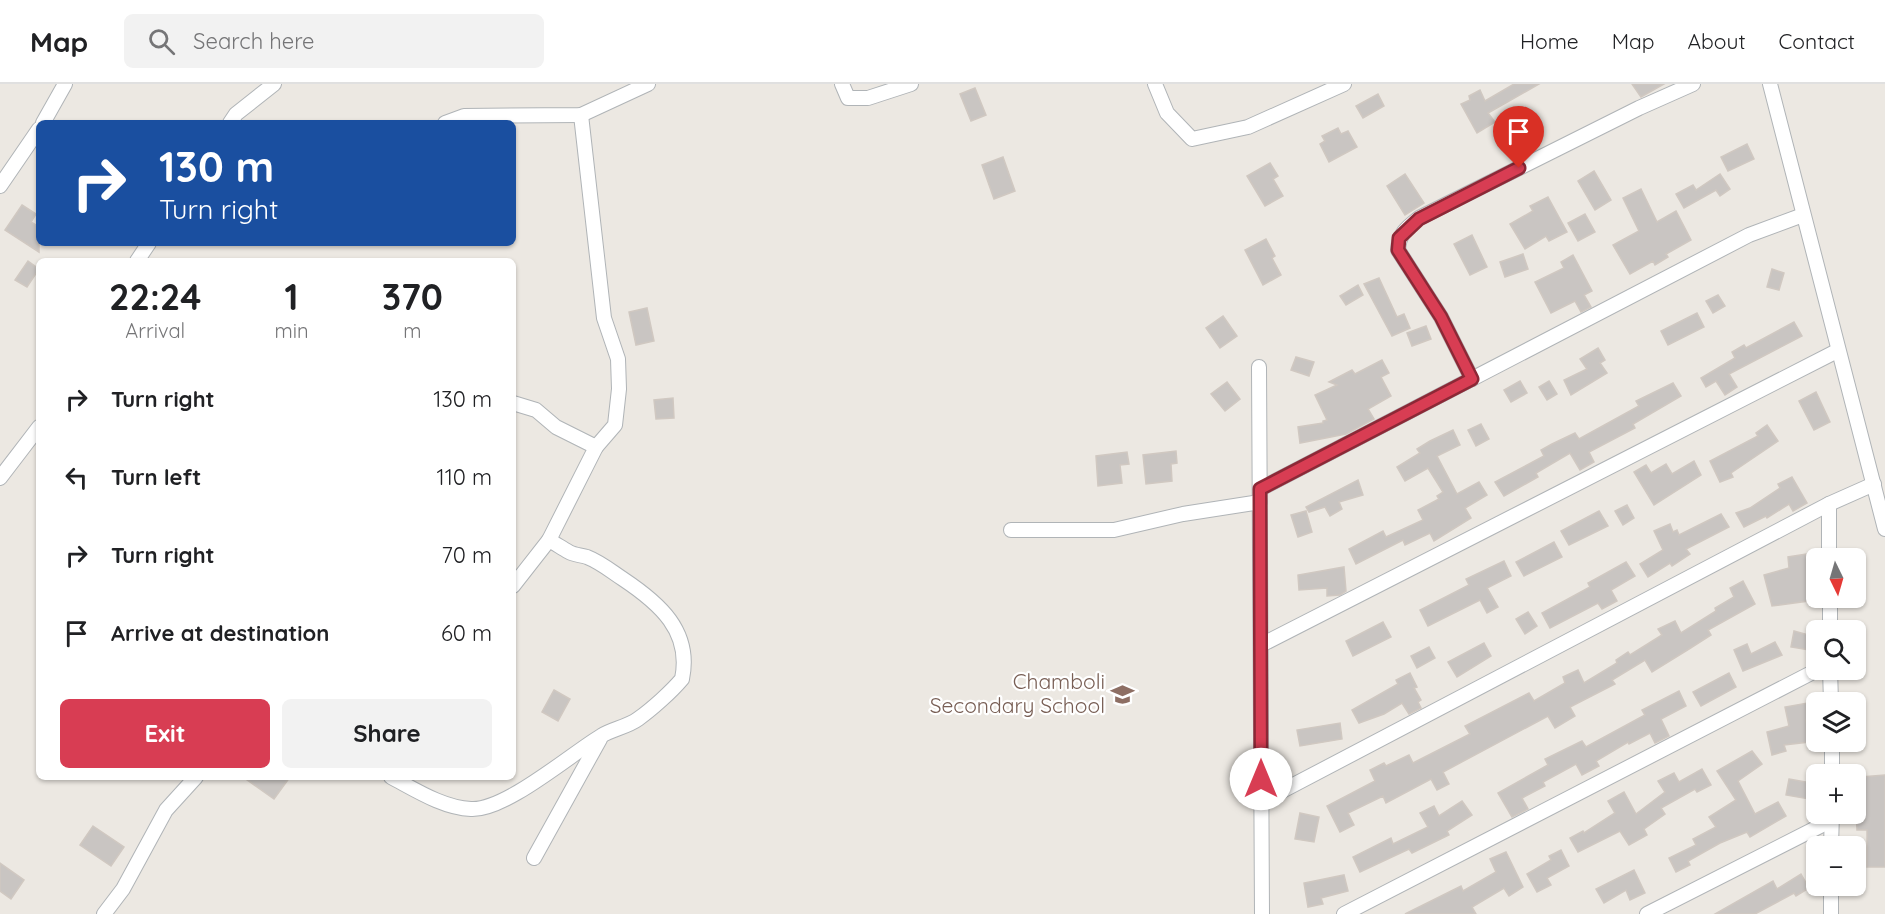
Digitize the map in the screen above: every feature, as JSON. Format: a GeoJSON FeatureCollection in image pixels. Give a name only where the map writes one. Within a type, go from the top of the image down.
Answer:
{"type":"FeatureCollection","features":[{"type":"Feature","properties":{"kind":"street"},"geometry":{"type":"LineString","coordinates":[[45,120],[65,84]]}},
{"type":"Feature","properties":{"kind":"street"},"geometry":{"type":"LineString","coordinates":[[236,120],[274,84]]}},
{"type":"Feature","properties":{"kind":"street"},"geometry":{"type":"LineString","coordinates":[[453,120],[464,116],[581,116],[648,84]]}},
{"type":"Feature","properties":{"kind":"street"},"geometry":{"type":"LineString","coordinates":[[842,84],[848,98],[868,98],[911,84]]}},
{"type":"Feature","properties":{"kind":"street"},"geometry":{"type":"LineString","coordinates":[[1155,84],[1167,113],[1192,139],[1248,127],[1344,84]]}},
{"type":"Feature","properties":{"kind":"street"},"geometry":{"type":"LineString","coordinates":[[1472,379],[1441,317],[1398,250],[1399,238],[1405,229],[1440,208],[1639,108],[1693,84]]}},
{"type":"Feature","properties":{"kind":"street"},"geometry":{"type":"LineString","coordinates":[[1770,84],[1837,351],[1885,529]]}},
{"type":"Feature","properties":{"kind":"street"},"geometry":{"type":"LineString","coordinates":[[516,582],[549,540],[597,447],[615,425],[619,389],[618,359],[604,318],[581,116]]}},
{"type":"Feature","properties":{"kind":"street"},"geometry":{"type":"LineString","coordinates":[[0,186],[36,133]]}},
{"type":"Feature","properties":{"kind":"street"},"geometry":{"type":"LineString","coordinates":[[1011,530],[1114,530],[1260,495],[1472,379],[1749,235],[1803,215]]}},
{"type":"Feature","properties":{"kind":"street"},"geometry":{"type":"LineString","coordinates":[[1261,645],[1837,351]]}},
{"type":"Feature","properties":{"kind":"street"},"geometry":{"type":"LineString","coordinates":[[1259,367],[1262,914]]}},
{"type":"Feature","properties":{"kind":"street"},"geometry":{"type":"LineString","coordinates":[[516,404],[536,410],[556,427],[597,447]]}},
{"type":"Feature","properties":{"kind":"street"},"geometry":{"type":"LineString","coordinates":[[0,478],[36,431]]}},
{"type":"Feature","properties":{"kind":"street"},"geometry":{"type":"LineString","coordinates":[[1261,802],[1829,504],[1874,484]]}},
{"type":"Feature","properties":{"kind":"street"},"geometry":{"type":"LineString","coordinates":[[1829,504],[1829,548]]}},
{"type":"Feature","properties":{"kind":"street"},"geometry":{"type":"LineString","coordinates":[[396,780],[427,796],[473,810],[519,792],[603,735],[639,718],[682,679],[684,653],[679,633],[670,617],[638,589],[595,561],[571,553],[549,540]]}},
{"type":"Feature","properties":{"kind":"street"},"geometry":{"type":"LineString","coordinates":[[1344,914],[1806,676]]}},
{"type":"Feature","properties":{"kind":"street"},"geometry":{"type":"LineString","coordinates":[[534,858],[603,735]]}},
{"type":"Feature","properties":{"kind":"street"},"geometry":{"type":"LineString","coordinates":[[104,914],[123,889],[166,810],[193,780]]}},
{"type":"Feature","properties":{"kind":"street"},"geometry":{"type":"LineString","coordinates":[[1647,914],[1819,824]]}},
{"type":"Feature","properties":{"kind":"street"},"geometry":{"type":"LineString","coordinates":[[1831,896],[1831,914]]}},
{"type":"Feature","properties":{"kind":"building"},"geometry":{"type":"Polygon","coordinates":[[[1514,84],[1539,84],[1488,113],[1495,122],[1477,133],[1461,104],[1470,100],[1469,96],[1480,90],[1485,101],[1514,84]]]}},
{"type":"Feature","properties":{"kind":"building"},"geometry":{"type":"Polygon","coordinates":[[[1632,84],[1664,84],[1641,97],[1632,84]]]}},
{"type":"Feature","properties":{"kind":"building"},"geometry":{"type":"Polygon","coordinates":[[[975,88],[986,115],[971,121],[960,94],[975,88]]]}},
{"type":"Feature","properties":{"kind":"building"},"geometry":{"type":"Polygon","coordinates":[[[1378,94],[1384,106],[1363,118],[1356,106],[1378,94]]]}},
{"type":"Feature","properties":{"kind":"building"},"geometry":{"type":"Polygon","coordinates":[[[1338,128],[1341,134],[1348,131],[1357,147],[1329,162],[1320,144],[1325,141],[1322,136],[1338,128]]]}},
{"type":"Feature","properties":{"kind":"building"},"geometry":{"type":"Polygon","coordinates":[[[1747,144],[1754,159],[1728,171],[1721,157],[1747,144]]]}},
{"type":"Feature","properties":{"kind":"building"},"geometry":{"type":"Polygon","coordinates":[[[1003,157],[1015,191],[994,199],[982,165],[1003,157]]]}},
{"type":"Feature","properties":{"kind":"building"},"geometry":{"type":"Polygon","coordinates":[[[1270,163],[1278,176],[1273,179],[1283,196],[1265,206],[1247,176],[1270,163]]]}},
{"type":"Feature","properties":{"kind":"building"},"geometry":{"type":"Polygon","coordinates":[[[1594,171],[1611,200],[1595,210],[1578,181],[1594,171]]]}},
{"type":"Feature","properties":{"kind":"building"},"geometry":{"type":"Polygon","coordinates":[[[1405,174],[1424,203],[1405,215],[1387,186],[1405,174]]]}},
{"type":"Feature","properties":{"kind":"building"},"geometry":{"type":"Polygon","coordinates":[[[1720,174],[1730,189],[1720,196],[1716,190],[1684,208],[1676,194],[1693,185],[1696,190],[1720,174]]]}},
{"type":"Feature","properties":{"kind":"building"},"geometry":{"type":"Polygon","coordinates":[[[1641,189],[1657,222],[1676,211],[1691,240],[1666,254],[1668,257],[1655,265],[1653,261],[1630,274],[1613,245],[1639,231],[1623,198],[1641,189]]]}},
{"type":"Feature","properties":{"kind":"building"},"geometry":{"type":"Polygon","coordinates":[[[1548,197],[1567,232],[1549,241],[1546,236],[1525,249],[1510,224],[1533,211],[1530,206],[1548,197]]]}},
{"type":"Feature","properties":{"kind":"building"},"geometry":{"type":"Polygon","coordinates":[[[22,205],[36,214],[31,222],[36,225],[36,246],[39,246],[39,252],[5,230],[22,205]]]}},
{"type":"Feature","properties":{"kind":"building"},"geometry":{"type":"Polygon","coordinates":[[[1585,214],[1595,232],[1578,241],[1568,223],[1585,214]]]}},
{"type":"Feature","properties":{"kind":"building"},"geometry":{"type":"Polygon","coordinates":[[[1472,235],[1487,267],[1470,275],[1454,244],[1472,235]]]}},
{"type":"Feature","properties":{"kind":"building"},"geometry":{"type":"Polygon","coordinates":[[[1266,239],[1281,275],[1263,285],[1245,250],[1266,239]]]}},
{"type":"Feature","properties":{"kind":"building"},"geometry":{"type":"Polygon","coordinates":[[[1523,254],[1528,269],[1505,277],[1500,262],[1523,254]]]}},
{"type":"Feature","properties":{"kind":"building"},"geometry":{"type":"Polygon","coordinates":[[[1573,255],[1592,291],[1584,295],[1591,307],[1581,312],[1575,301],[1551,313],[1535,282],[1564,268],[1561,262],[1573,255]]]}},
{"type":"Feature","properties":{"kind":"building"},"geometry":{"type":"Polygon","coordinates":[[[28,261],[36,267],[36,274],[27,287],[15,280],[28,261]]]}},
{"type":"Feature","properties":{"kind":"building"},"geometry":{"type":"Polygon","coordinates":[[[1772,269],[1784,273],[1779,290],[1767,287],[1772,269]]]}},
{"type":"Feature","properties":{"kind":"building"},"geometry":{"type":"Polygon","coordinates":[[[1379,278],[1397,317],[1404,314],[1410,328],[1392,336],[1364,284],[1379,278]]]}},
{"type":"Feature","properties":{"kind":"building"},"geometry":{"type":"Polygon","coordinates":[[[1358,285],[1363,295],[1346,305],[1340,296],[1358,285]]]}},
{"type":"Feature","properties":{"kind":"building"},"geometry":{"type":"Polygon","coordinates":[[[1718,295],[1725,306],[1713,313],[1706,301],[1718,295]]]}},
{"type":"Feature","properties":{"kind":"building"},"geometry":{"type":"Polygon","coordinates":[[[647,308],[654,341],[636,345],[629,312],[647,308]]]}},
{"type":"Feature","properties":{"kind":"building"},"geometry":{"type":"Polygon","coordinates":[[[1697,313],[1704,327],[1668,345],[1661,331],[1697,313]]]}},
{"type":"Feature","properties":{"kind":"building"},"geometry":{"type":"Polygon","coordinates":[[[1223,316],[1237,336],[1220,348],[1206,328],[1223,316]]]}},
{"type":"Feature","properties":{"kind":"building"},"geometry":{"type":"Polygon","coordinates":[[[1794,322],[1802,336],[1729,374],[1737,387],[1725,395],[1716,381],[1706,387],[1701,378],[1735,358],[1732,352],[1744,345],[1746,348],[1794,322]]]}},
{"type":"Feature","properties":{"kind":"building"},"geometry":{"type":"Polygon","coordinates":[[[1426,326],[1431,339],[1412,346],[1407,333],[1426,326]]]}},
{"type":"Feature","properties":{"kind":"building"},"geometry":{"type":"Polygon","coordinates":[[[1598,348],[1605,360],[1600,363],[1607,373],[1571,395],[1564,380],[1587,369],[1580,359],[1598,348]]]}},
{"type":"Feature","properties":{"kind":"building"},"geometry":{"type":"Polygon","coordinates":[[[1296,357],[1314,362],[1309,376],[1291,370],[1296,357]]]}},
{"type":"Feature","properties":{"kind":"building"},"geometry":{"type":"Polygon","coordinates":[[[1382,360],[1389,373],[1381,377],[1391,396],[1368,409],[1374,419],[1346,434],[1300,443],[1298,427],[1323,423],[1327,420],[1315,395],[1337,385],[1329,382],[1352,370],[1355,374],[1382,360]]]}},
{"type":"Feature","properties":{"kind":"building"},"geometry":{"type":"Polygon","coordinates":[[[1520,381],[1527,393],[1511,402],[1504,390],[1520,381]]]}},
{"type":"Feature","properties":{"kind":"building"},"geometry":{"type":"Polygon","coordinates":[[[1549,381],[1557,394],[1547,400],[1539,387],[1549,381]]]}},
{"type":"Feature","properties":{"kind":"building"},"geometry":{"type":"Polygon","coordinates":[[[1227,382],[1240,399],[1225,411],[1211,394],[1227,382]]]}},
{"type":"Feature","properties":{"kind":"building"},"geometry":{"type":"Polygon","coordinates":[[[1673,383],[1681,396],[1633,424],[1635,428],[1589,452],[1594,462],[1580,470],[1570,453],[1536,473],[1538,477],[1504,496],[1495,482],[1544,456],[1541,450],[1575,433],[1579,439],[1639,406],[1636,401],[1673,383]]]}},
{"type":"Feature","properties":{"kind":"building"},"geometry":{"type":"Polygon","coordinates":[[[1816,392],[1830,422],[1814,430],[1799,401],[1816,392]]]}},
{"type":"Feature","properties":{"kind":"building"},"geometry":{"type":"Polygon","coordinates":[[[673,398],[674,418],[656,419],[654,400],[673,398]]]}},
{"type":"Feature","properties":{"kind":"building"},"geometry":{"type":"Polygon","coordinates":[[[1481,424],[1489,439],[1476,446],[1468,430],[1481,424]]]}},
{"type":"Feature","properties":{"kind":"building"},"geometry":{"type":"Polygon","coordinates":[[[1767,425],[1778,441],[1731,473],[1733,477],[1720,482],[1710,461],[1758,436],[1756,433],[1767,425]]]}},
{"type":"Feature","properties":{"kind":"building"},"geometry":{"type":"Polygon","coordinates":[[[1453,430],[1460,445],[1437,456],[1457,494],[1479,482],[1487,495],[1465,508],[1471,518],[1434,541],[1430,533],[1405,545],[1403,540],[1356,564],[1349,549],[1383,531],[1386,537],[1423,520],[1418,510],[1439,499],[1437,496],[1443,492],[1428,468],[1405,481],[1397,467],[1420,453],[1417,449],[1453,430]]]}},
{"type":"Feature","properties":{"kind":"building"},"geometry":{"type":"Polygon","coordinates":[[[1176,451],[1177,463],[1171,464],[1172,481],[1146,484],[1143,455],[1176,451]]]}},
{"type":"Feature","properties":{"kind":"building"},"geometry":{"type":"Polygon","coordinates":[[[1127,452],[1129,464],[1120,465],[1122,483],[1098,486],[1096,456],[1127,452]]]}},
{"type":"Feature","properties":{"kind":"building"},"geometry":{"type":"Polygon","coordinates":[[[1694,461],[1701,475],[1654,505],[1634,472],[1646,465],[1651,473],[1666,464],[1672,474],[1694,461]]]}},
{"type":"Feature","properties":{"kind":"building"},"geometry":{"type":"Polygon","coordinates":[[[1792,477],[1807,503],[1793,511],[1789,504],[1767,518],[1766,516],[1744,527],[1736,513],[1750,508],[1780,488],[1778,484],[1792,477]]]}},
{"type":"Feature","properties":{"kind":"building"},"geometry":{"type":"Polygon","coordinates":[[[1358,480],[1363,495],[1339,502],[1342,509],[1330,516],[1325,507],[1309,512],[1306,507],[1358,480]]]}},
{"type":"Feature","properties":{"kind":"building"},"geometry":{"type":"Polygon","coordinates":[[[1627,505],[1634,518],[1623,525],[1615,511],[1627,505]]]}},
{"type":"Feature","properties":{"kind":"building"},"geometry":{"type":"Polygon","coordinates":[[[1306,511],[1312,532],[1298,537],[1291,515],[1306,511]]]}},
{"type":"Feature","properties":{"kind":"building"},"geometry":{"type":"Polygon","coordinates":[[[1599,511],[1608,526],[1569,545],[1561,531],[1599,511]]]}},
{"type":"Feature","properties":{"kind":"building"},"geometry":{"type":"Polygon","coordinates":[[[1721,514],[1729,527],[1686,549],[1690,554],[1672,566],[1670,563],[1648,577],[1640,564],[1663,550],[1654,531],[1670,524],[1673,532],[1677,530],[1679,535],[1721,514]]]}},
{"type":"Feature","properties":{"kind":"building"},"geometry":{"type":"Polygon","coordinates":[[[1554,542],[1562,557],[1524,576],[1516,562],[1554,542]]]}},
{"type":"Feature","properties":{"kind":"building"},"geometry":{"type":"Polygon","coordinates":[[[1806,554],[1806,601],[1772,606],[1764,575],[1789,568],[1788,557],[1806,554]]]}},
{"type":"Feature","properties":{"kind":"building"},"geometry":{"type":"Polygon","coordinates":[[[1504,561],[1511,576],[1487,588],[1498,607],[1487,613],[1480,600],[1428,626],[1420,610],[1469,585],[1466,579],[1504,561]]]}},
{"type":"Feature","properties":{"kind":"building"},"geometry":{"type":"Polygon","coordinates":[[[1626,562],[1635,576],[1611,590],[1617,601],[1602,609],[1598,603],[1550,628],[1542,613],[1590,587],[1588,583],[1626,562]]]}},
{"type":"Feature","properties":{"kind":"building"},"geometry":{"type":"Polygon","coordinates":[[[1344,567],[1346,591],[1340,595],[1327,596],[1327,588],[1299,590],[1298,575],[1344,567]]]}},
{"type":"Feature","properties":{"kind":"building"},"geometry":{"type":"Polygon","coordinates":[[[1743,581],[1755,604],[1708,630],[1711,635],[1689,649],[1652,672],[1645,660],[1612,680],[1615,684],[1570,707],[1575,716],[1555,728],[1548,716],[1443,772],[1449,784],[1437,790],[1431,779],[1386,803],[1383,796],[1348,813],[1354,825],[1340,832],[1327,806],[1375,781],[1370,770],[1384,763],[1386,766],[1409,755],[1413,763],[1470,734],[1465,726],[1529,693],[1534,701],[1565,683],[1563,677],[1578,670],[1584,683],[1617,663],[1616,660],[1628,652],[1630,655],[1662,635],[1658,629],[1675,621],[1681,633],[1716,611],[1715,608],[1734,597],[1730,588],[1743,581]]]}},
{"type":"Feature","properties":{"kind":"building"},"geometry":{"type":"Polygon","coordinates":[[[1528,612],[1537,626],[1525,634],[1516,619],[1528,612]]]}},
{"type":"Feature","properties":{"kind":"building"},"geometry":{"type":"Polygon","coordinates":[[[1383,622],[1391,637],[1353,656],[1346,641],[1383,622]]]}},
{"type":"Feature","properties":{"kind":"building"},"geometry":{"type":"Polygon","coordinates":[[[1794,631],[1806,634],[1806,649],[1791,647],[1794,631]]]}},
{"type":"Feature","properties":{"kind":"building"},"geometry":{"type":"Polygon","coordinates":[[[1775,642],[1782,655],[1743,671],[1734,650],[1747,644],[1751,654],[1775,642]]]}},
{"type":"Feature","properties":{"kind":"building"},"geometry":{"type":"Polygon","coordinates":[[[1484,643],[1491,656],[1457,677],[1448,662],[1484,643]]]}},
{"type":"Feature","properties":{"kind":"building"},"geometry":{"type":"Polygon","coordinates":[[[1429,647],[1435,658],[1417,668],[1411,656],[1429,647]]]}},
{"type":"Feature","properties":{"kind":"building"},"geometry":{"type":"Polygon","coordinates":[[[1410,673],[1417,687],[1414,688],[1421,700],[1418,702],[1421,708],[1409,714],[1402,703],[1384,714],[1359,723],[1352,710],[1398,684],[1396,680],[1410,673]]]}},
{"type":"Feature","properties":{"kind":"building"},"geometry":{"type":"Polygon","coordinates":[[[1729,673],[1736,687],[1701,706],[1693,692],[1729,673]]]}},
{"type":"Feature","properties":{"kind":"building"},"geometry":{"type":"Polygon","coordinates":[[[554,690],[570,699],[558,721],[542,712],[554,690]]]}},
{"type":"Feature","properties":{"kind":"building"},"geometry":{"type":"Polygon","coordinates":[[[1679,691],[1686,706],[1661,719],[1669,736],[1655,743],[1650,733],[1629,744],[1628,742],[1596,761],[1599,766],[1582,775],[1576,764],[1543,782],[1545,786],[1522,798],[1528,809],[1512,817],[1498,793],[1548,765],[1545,759],[1582,741],[1586,747],[1645,715],[1642,710],[1679,691]]]}},
{"type":"Feature","properties":{"kind":"building"},"geometry":{"type":"Polygon","coordinates":[[[1806,703],[1806,742],[1784,745],[1786,751],[1772,755],[1767,732],[1789,726],[1785,707],[1806,703]]]}},
{"type":"Feature","properties":{"kind":"building"},"geometry":{"type":"Polygon","coordinates":[[[1340,723],[1342,739],[1300,746],[1297,730],[1340,723]]]}},
{"type":"Feature","properties":{"kind":"building"},"geometry":{"type":"Polygon","coordinates":[[[1752,751],[1762,764],[1738,781],[1755,814],[1778,802],[1786,816],[1750,837],[1747,832],[1720,843],[1688,861],[1690,865],[1676,872],[1669,858],[1696,845],[1693,839],[1716,827],[1709,817],[1736,800],[1717,771],[1752,751]]]}},
{"type":"Feature","properties":{"kind":"building"},"geometry":{"type":"Polygon","coordinates":[[[1702,769],[1711,785],[1697,792],[1695,789],[1661,808],[1665,814],[1644,829],[1647,835],[1629,845],[1620,831],[1578,852],[1570,838],[1583,831],[1584,833],[1615,813],[1608,801],[1624,792],[1636,814],[1665,792],[1658,781],[1674,773],[1679,782],[1702,769]]]}},
{"type":"Feature","properties":{"kind":"building"},"geometry":{"type":"Polygon","coordinates":[[[1885,775],[1885,867],[1867,867],[1867,830],[1857,830],[1857,824],[1866,824],[1866,777],[1885,775]]]}},
{"type":"Feature","properties":{"kind":"building"},"geometry":{"type":"Polygon","coordinates":[[[1789,779],[1806,782],[1806,798],[1786,795],[1789,779]]]}},
{"type":"Feature","properties":{"kind":"building"},"geometry":{"type":"Polygon","coordinates":[[[247,780],[288,780],[274,799],[247,780]]]}},
{"type":"Feature","properties":{"kind":"building"},"geometry":{"type":"Polygon","coordinates":[[[1462,801],[1472,815],[1447,831],[1449,835],[1412,853],[1409,849],[1360,872],[1353,857],[1391,838],[1393,844],[1428,827],[1420,813],[1434,806],[1439,816],[1462,801]]]}},
{"type":"Feature","properties":{"kind":"building"},"geometry":{"type":"Polygon","coordinates":[[[1300,813],[1319,817],[1314,842],[1295,839],[1300,813]]]}},
{"type":"Feature","properties":{"kind":"building"},"geometry":{"type":"Polygon","coordinates":[[[93,826],[124,847],[111,866],[80,845],[93,826]]]}},
{"type":"Feature","properties":{"kind":"building"},"geometry":{"type":"Polygon","coordinates":[[[1561,850],[1569,866],[1547,878],[1551,885],[1537,892],[1527,874],[1551,860],[1549,856],[1561,850]]]}},
{"type":"Feature","properties":{"kind":"building"},"geometry":{"type":"Polygon","coordinates":[[[1506,852],[1523,887],[1509,896],[1504,888],[1472,907],[1476,914],[1405,914],[1461,886],[1463,891],[1496,872],[1490,859],[1506,852]]]}},
{"type":"Feature","properties":{"kind":"building"},"geometry":{"type":"Polygon","coordinates":[[[0,863],[24,880],[11,899],[0,891],[0,863]]]}},
{"type":"Feature","properties":{"kind":"building"},"geometry":{"type":"Polygon","coordinates":[[[1634,870],[1645,893],[1630,900],[1626,890],[1604,903],[1596,889],[1634,870]]]}},
{"type":"Feature","properties":{"kind":"building"},"geometry":{"type":"Polygon","coordinates":[[[1801,874],[1806,883],[1806,890],[1796,896],[1794,893],[1755,914],[1715,914],[1773,881],[1777,889],[1801,874]]]}},
{"type":"Feature","properties":{"kind":"building"},"geometry":{"type":"Polygon","coordinates":[[[1344,875],[1348,891],[1321,898],[1323,904],[1308,907],[1304,883],[1344,875]]]}},
{"type":"Feature","properties":{"kind":"place","name":"Chamboli Secondary School"},"geometry":{"type":"Point","coordinates":[1123,694]}},
{"type":"Feature","properties":{"kind":"route"},"geometry":{"type":"LineString","coordinates":[[1261,779],[1260,489],[1472,379],[1441,317],[1398,250],[1399,238],[1405,229],[1419,219],[1519,168]]}}]}
